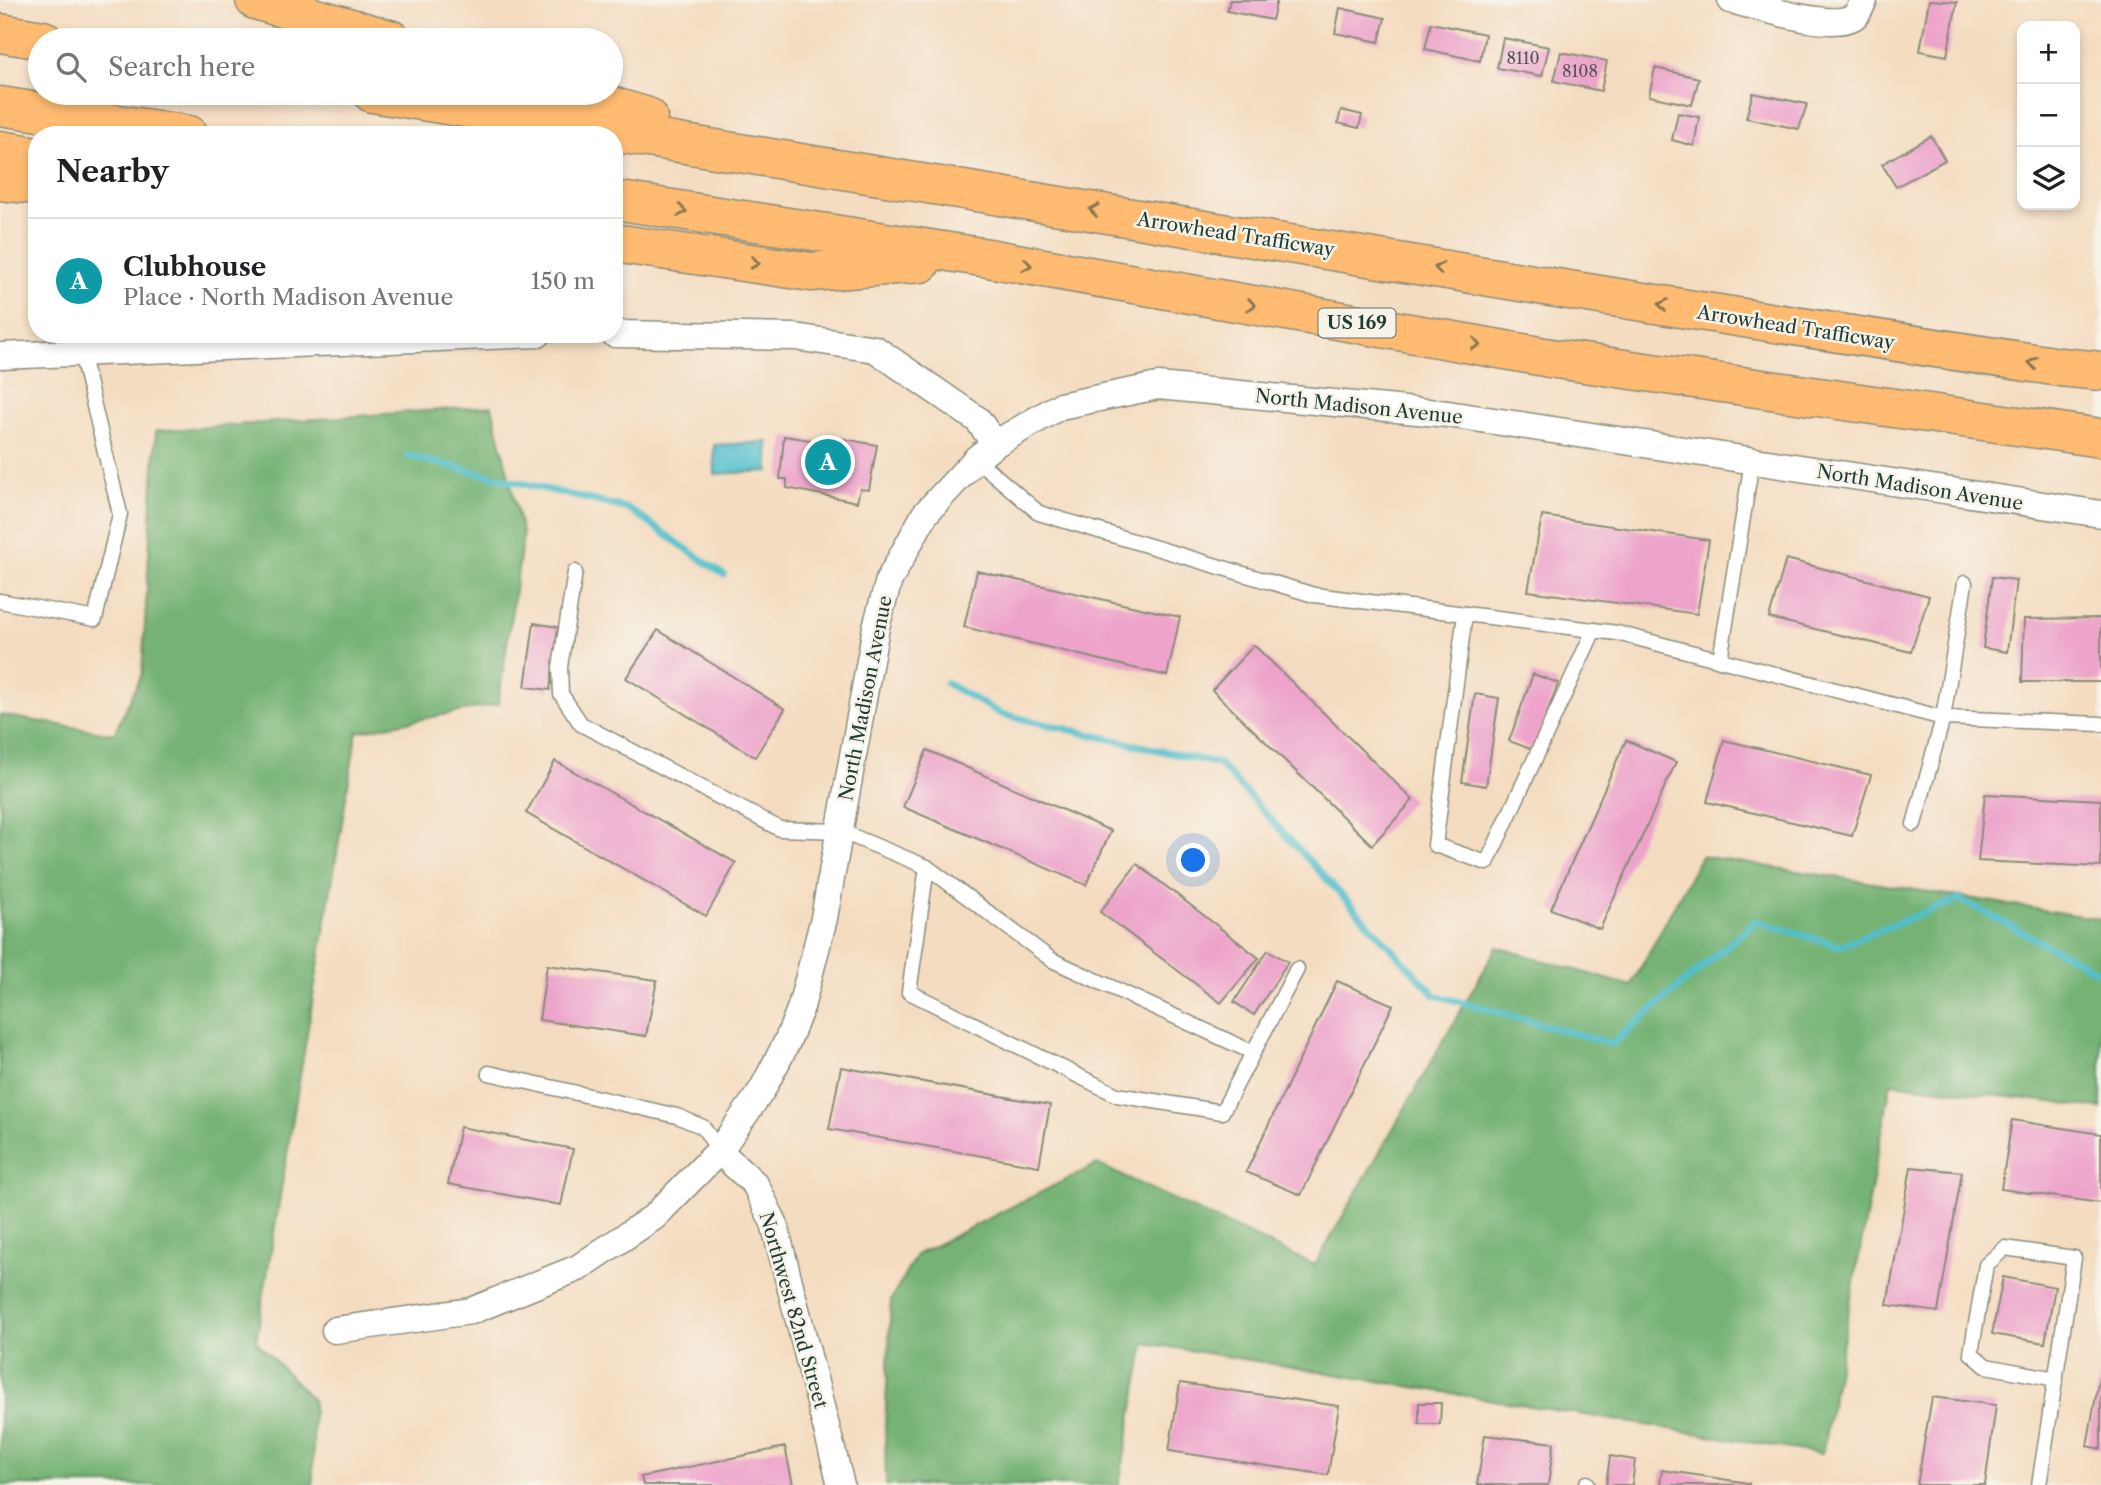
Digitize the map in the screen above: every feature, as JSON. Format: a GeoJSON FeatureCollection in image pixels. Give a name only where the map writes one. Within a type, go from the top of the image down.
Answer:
{"type":"FeatureCollection","features":[{"type":"Feature","properties":{"kind":"highway"},"geometry":{"type":"LineString","coordinates":[[255,0],[352,28]]}},
{"type":"Feature","properties":{"kind":"highway"},"geometry":{"type":"LineString","coordinates":[[0,33],[28,38]]}},
{"type":"Feature","properties":{"kind":"highway","name":"Arrowhead Trafficway"},"geometry":{"type":"LineString","coordinates":[[447,105],[578,126]]}},
{"type":"Feature","properties":{"kind":"highway"},"geometry":{"type":"LineString","coordinates":[[609,105],[791,160]]}},
{"type":"Feature","properties":{"kind":"highway"},"geometry":{"type":"LineString","coordinates":[[0,106],[130,126]]}},
{"type":"Feature","properties":{"kind":"highway","name":"Arrowhead Trafficway"},"geometry":{"type":"LineString","coordinates":[[623,133],[1775,324],[2101,371]]}},
{"type":"Feature","properties":{"kind":"highway"},"geometry":{"type":"LineString","coordinates":[[0,150],[28,155]]}},
{"type":"Feature","properties":{"kind":"highway"},"geometry":{"type":"LineString","coordinates":[[0,181],[28,184]]}},
{"type":"Feature","properties":{"kind":"highway","name":"US 169"},"geometry":{"type":"LineString","coordinates":[[623,201],[988,258],[1556,359],[2101,438]]}},
{"type":"Feature","properties":{"kind":"highway"},"geometry":{"type":"LineString","coordinates":[[623,244],[811,272],[988,258]]}},
{"type":"Feature","properties":{"kind":"street"},"geometry":{"type":"LineString","coordinates":[[1731,0],[1825,22],[1842,20],[1860,7]]}},
{"type":"Feature","properties":{"kind":"street"},"geometry":{"type":"LineString","coordinates":[[623,334],[795,337],[875,349],[978,420],[985,451]]}},
{"type":"Feature","properties":{"kind":"street"},"geometry":{"type":"LineString","coordinates":[[0,356],[310,343]]}},
{"type":"Feature","properties":{"kind":"street","name":"North Madison Avenue"},"geometry":{"type":"LineString","coordinates":[[335,1330],[471,1311],[578,1268],[654,1217],[719,1151],[761,1090],[787,1042],[801,1007],[824,918],[876,627],[889,580],[925,514],[985,451],[1060,406],[1158,386],[1448,414],[2101,514]]}},
{"type":"Feature","properties":{"kind":"street","name":"Northwest 82nd Street"},"geometry":{"type":"LineString","coordinates":[[719,1151],[755,1184],[774,1223],[841,1485]]}},
{"type":"Feature","properties":{"kind":"lane"},"geometry":{"type":"LineString","coordinates":[[0,601],[95,619],[120,514],[81,352]]}},
{"type":"Feature","properties":{"kind":"lane"},"geometry":{"type":"LineString","coordinates":[[985,451],[1039,513],[1314,595],[1617,633],[1943,718],[2101,724]]}},
{"type":"Feature","properties":{"kind":"lane"},"geometry":{"type":"LineString","coordinates":[[1720,660],[1752,461]]}},
{"type":"Feature","properties":{"kind":"lane"},"geometry":{"type":"LineString","coordinates":[[575,572],[560,667],[561,694],[581,723],[780,828],[840,831],[927,867],[1052,960],[1252,1052]]}},
{"type":"Feature","properties":{"kind":"lane"},"geometry":{"type":"LineString","coordinates":[[1914,824],[1943,718],[1965,583]]}},
{"type":"Feature","properties":{"kind":"lane"},"geometry":{"type":"LineString","coordinates":[[1465,614],[1435,845],[1487,863],[1594,630]]}},
{"type":"Feature","properties":{"kind":"lane"},"geometry":{"type":"LineString","coordinates":[[927,867],[909,992],[1117,1096],[1222,1112],[1297,969]]}},
{"type":"Feature","properties":{"kind":"lane"},"geometry":{"type":"LineString","coordinates":[[489,1073],[677,1116],[703,1127],[719,1151]]}},
{"type":"Feature","properties":{"kind":"lane"},"geometry":{"type":"LineString","coordinates":[[2039,1485],[2056,1379],[2074,1258],[2005,1248],[1986,1265],[1971,1353],[1986,1366],[2056,1379]]}},
{"type":"Feature","properties":{"kind":"green space"},"geometry":{"type":"Polygon","coordinates":[[[492,406],[523,536],[498,704],[357,732],[256,1341],[313,1400],[313,1485],[0,1485],[0,715],[114,734],[142,674],[156,431],[492,406]]]}},
{"type":"Feature","properties":{"kind":"green space"},"geometry":{"type":"Polygon","coordinates":[[[1701,856],[2101,919],[2101,1108],[1891,1083],[1822,1454],[1145,1343],[1119,1485],[886,1485],[885,1429],[891,1300],[916,1255],[1097,1164],[1315,1265],[1497,947],[1631,986],[1701,856]]]}},
{"type":"Feature","properties":{"kind":"water"},"geometry":{"type":"Polygon","coordinates":[[[768,442],[769,471],[715,474],[714,445],[768,442]]]}},
{"type":"Feature","properties":{"kind":"building"},"geometry":{"type":"Polygon","coordinates":[[[1230,0],[1277,0],[1272,20],[1227,11],[1230,0]]]}},
{"type":"Feature","properties":{"kind":"building"},"geometry":{"type":"Polygon","coordinates":[[[1929,0],[1957,2],[1947,56],[1920,51],[1929,0]]]}},
{"type":"Feature","properties":{"kind":"building"},"geometry":{"type":"Polygon","coordinates":[[[1340,8],[1385,18],[1379,42],[1335,33],[1340,8]]]}},
{"type":"Feature","properties":{"kind":"building"},"geometry":{"type":"Polygon","coordinates":[[[1431,23],[1485,34],[1480,61],[1425,49],[1431,23]]]}},
{"type":"Feature","properties":{"kind":"building"},"geometry":{"type":"Polygon","coordinates":[[[1503,38],[1549,47],[1542,76],[1497,68],[1503,38]]]}},
{"type":"Feature","properties":{"kind":"building"},"geometry":{"type":"Polygon","coordinates":[[[1561,52],[1607,61],[1601,91],[1554,81],[1561,52]]]}},
{"type":"Feature","properties":{"kind":"building"},"geometry":{"type":"Polygon","coordinates":[[[1655,68],[1699,78],[1692,105],[1649,96],[1655,68]]]}},
{"type":"Feature","properties":{"kind":"building"},"geometry":{"type":"Polygon","coordinates":[[[1753,93],[1807,104],[1799,129],[1746,118],[1753,93]]]}},
{"type":"Feature","properties":{"kind":"building"},"geometry":{"type":"Polygon","coordinates":[[[1341,110],[1362,115],[1359,128],[1338,123],[1341,110]]]}},
{"type":"Feature","properties":{"kind":"building"},"geometry":{"type":"Polygon","coordinates":[[[1678,113],[1699,117],[1694,146],[1672,140],[1678,113]]]}},
{"type":"Feature","properties":{"kind":"building"},"geometry":{"type":"Polygon","coordinates":[[[1931,136],[1945,160],[1896,187],[1882,164],[1931,136]]]}},
{"type":"Feature","properties":{"kind":"building"},"geometry":{"type":"Polygon","coordinates":[[[784,436],[836,444],[839,438],[877,445],[869,490],[860,489],[857,502],[787,488],[787,479],[780,479],[784,436]]]}},
{"type":"Feature","properties":{"kind":"building"},"geometry":{"type":"Polygon","coordinates":[[[1542,516],[1709,540],[1697,614],[1528,591],[1542,516]]]}},
{"type":"Feature","properties":{"kind":"building"},"geometry":{"type":"Polygon","coordinates":[[[1786,559],[1929,596],[1911,652],[1769,618],[1786,559]]]}},
{"type":"Feature","properties":{"kind":"building"},"geometry":{"type":"Polygon","coordinates":[[[977,571],[1180,617],[1167,676],[964,627],[977,571]]]}},
{"type":"Feature","properties":{"kind":"building"},"geometry":{"type":"Polygon","coordinates":[[[1992,577],[2016,580],[2007,652],[1983,648],[1992,577]]]}},
{"type":"Feature","properties":{"kind":"building"},"geometry":{"type":"Polygon","coordinates":[[[2101,618],[2101,682],[2022,682],[2024,619],[2101,618]]]}},
{"type":"Feature","properties":{"kind":"building"},"geometry":{"type":"Polygon","coordinates":[[[534,623],[558,627],[550,690],[525,687],[534,623]]]}},
{"type":"Feature","properties":{"kind":"building"},"geometry":{"type":"Polygon","coordinates":[[[658,630],[785,709],[755,757],[626,678],[658,630]]]}},
{"type":"Feature","properties":{"kind":"building"},"geometry":{"type":"Polygon","coordinates":[[[1254,645],[1413,800],[1372,845],[1212,690],[1254,645]]]}},
{"type":"Feature","properties":{"kind":"building"},"geometry":{"type":"Polygon","coordinates":[[[1533,674],[1558,683],[1534,750],[1509,741],[1533,674]]]}},
{"type":"Feature","properties":{"kind":"building"},"geometry":{"type":"Polygon","coordinates":[[[1475,694],[1499,698],[1486,786],[1462,782],[1475,694]]]}},
{"type":"Feature","properties":{"kind":"building"},"geometry":{"type":"Polygon","coordinates":[[[1626,740],[1676,762],[1600,929],[1551,909],[1626,740]]]}},
{"type":"Feature","properties":{"kind":"building"},"geometry":{"type":"Polygon","coordinates":[[[1724,740],[1871,775],[1852,836],[1707,802],[1724,740]]]}},
{"type":"Feature","properties":{"kind":"building"},"geometry":{"type":"Polygon","coordinates":[[[927,750],[1111,831],[1086,885],[903,807],[927,750]]]}},
{"type":"Feature","properties":{"kind":"building"},"geometry":{"type":"Polygon","coordinates":[[[555,761],[736,863],[706,916],[526,813],[555,761]]]}},
{"type":"Feature","properties":{"kind":"building"},"geometry":{"type":"Polygon","coordinates":[[[1985,794],[2101,800],[2101,867],[1978,861],[1985,794]]]}},
{"type":"Feature","properties":{"kind":"building"},"geometry":{"type":"Polygon","coordinates":[[[1137,864],[1259,958],[1221,1003],[1100,912],[1137,864]]]}},
{"type":"Feature","properties":{"kind":"building"},"geometry":{"type":"Polygon","coordinates":[[[1268,950],[1288,962],[1254,1015],[1234,1002],[1268,950]]]}},
{"type":"Feature","properties":{"kind":"building"},"geometry":{"type":"Polygon","coordinates":[[[547,965],[657,980],[646,1036],[539,1020],[547,965]]]}},
{"type":"Feature","properties":{"kind":"building"},"geometry":{"type":"Polygon","coordinates":[[[1337,981],[1393,1005],[1301,1195],[1246,1172],[1337,981]]]}},
{"type":"Feature","properties":{"kind":"building"},"geometry":{"type":"Polygon","coordinates":[[[841,1067],[1050,1105],[1039,1166],[829,1129],[841,1067]]]}},
{"type":"Feature","properties":{"kind":"building"},"geometry":{"type":"Polygon","coordinates":[[[2012,1120],[2101,1134],[2101,1203],[2001,1189],[2012,1120]]]}},
{"type":"Feature","properties":{"kind":"building"},"geometry":{"type":"Polygon","coordinates":[[[460,1127],[573,1149],[561,1205],[448,1184],[460,1127]]]}},
{"type":"Feature","properties":{"kind":"building"},"geometry":{"type":"Polygon","coordinates":[[[1911,1167],[1962,1172],[1938,1312],[1887,1305],[1911,1167]]]}},
{"type":"Feature","properties":{"kind":"building"},"geometry":{"type":"Polygon","coordinates":[[[2003,1277],[2055,1287],[2045,1343],[1992,1334],[2003,1277]]]}},
{"type":"Feature","properties":{"kind":"building"},"geometry":{"type":"Polygon","coordinates":[[[2101,1372],[2101,1449],[2087,1446],[2101,1372]]]}},
{"type":"Feature","properties":{"kind":"building"},"geometry":{"type":"Polygon","coordinates":[[[1180,1383],[1339,1406],[1328,1475],[1169,1451],[1180,1383]]]}},
{"type":"Feature","properties":{"kind":"building"},"geometry":{"type":"Polygon","coordinates":[[[1932,1397],[1996,1405],[1985,1485],[1917,1485],[1932,1397]]]}},
{"type":"Feature","properties":{"kind":"building"},"geometry":{"type":"Polygon","coordinates":[[[1419,1403],[1441,1403],[1440,1424],[1419,1424],[1419,1403]]]}},
{"type":"Feature","properties":{"kind":"building"},"geometry":{"type":"Polygon","coordinates":[[[1485,1435],[1554,1443],[1548,1485],[1477,1485],[1485,1435]]]}},
{"type":"Feature","properties":{"kind":"building"},"geometry":{"type":"Polygon","coordinates":[[[785,1447],[793,1485],[643,1485],[641,1477],[785,1447]]]}},
{"type":"Feature","properties":{"kind":"building"},"geometry":{"type":"Polygon","coordinates":[[[1610,1456],[1635,1460],[1632,1485],[1606,1485],[1610,1456]]]}},
{"type":"Feature","properties":{"kind":"building"},"geometry":{"type":"Polygon","coordinates":[[[1662,1470],[1749,1483],[1749,1485],[1660,1485],[1662,1470]]]}},
{"type":"Feature","properties":{"kind":"waterway"},"geometry":{"type":"LineString","coordinates":[[408,456],[629,509],[724,575]]}},
{"type":"Feature","properties":{"kind":"waterway"},"geometry":{"type":"LineString","coordinates":[[946,683],[1001,714],[1219,764],[1435,995],[1612,1044],[1756,921],[1839,946],[1959,899],[2101,973]]}},
{"type":"Feature","properties":{"kind":"place","name":"Clubhouse"},"geometry":{"type":"Point","coordinates":[828,462]}}]}
